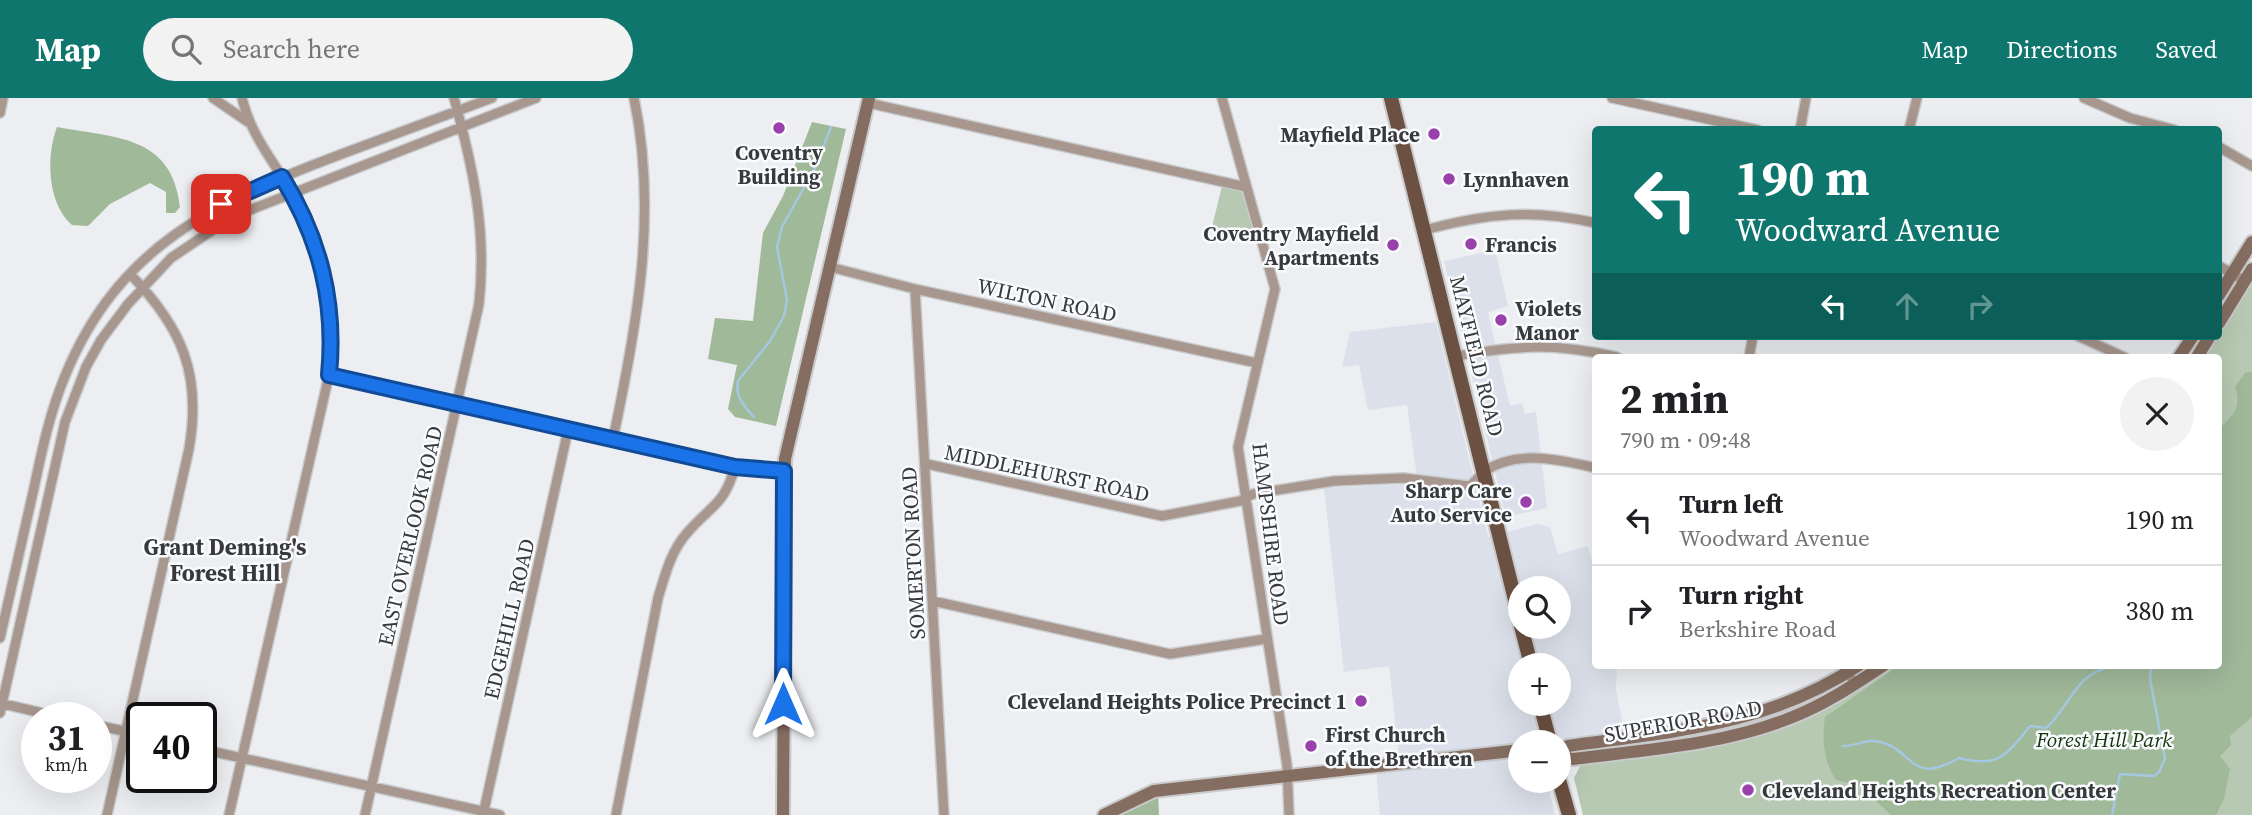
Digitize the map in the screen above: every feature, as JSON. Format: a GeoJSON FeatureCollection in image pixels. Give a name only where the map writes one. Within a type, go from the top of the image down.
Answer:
{"type":"FeatureCollection","features":[{"type":"Feature","properties":{"kind":"main road","name":"MAYFIELD ROAD"},"geometry":{"type":"LineString","coordinates":[[1394,98],[1509,576]]}},
{"type":"Feature","properties":{"kind":"main road"},"geometry":{"type":"LineString","coordinates":[[1563,793],[1569,815]]}},
{"type":"Feature","properties":{"kind":"street"},"geometry":{"type":"LineString","coordinates":[[0,113],[4,98]]}},
{"type":"Feature","properties":{"kind":"street"},"geometry":{"type":"LineString","coordinates":[[213,98],[248,122]]}},
{"type":"Feature","properties":{"kind":"street"},"geometry":{"type":"LineString","coordinates":[[229,815],[329,375],[331,309],[323,265],[308,225],[291,191],[248,122],[242,98]]}},
{"type":"Feature","properties":{"kind":"street","name":"EAST OVERLOOK ROAD"},"geometry":{"type":"LineString","coordinates":[[365,815],[479,304],[482,264],[479,200],[454,98]]}},
{"type":"Feature","properties":{"kind":"street"},"geometry":{"type":"LineString","coordinates":[[0,638],[47,428],[58,394],[88,330],[131,275],[173,234],[199,216],[282,177],[492,98]]}},
{"type":"Feature","properties":{"kind":"street"},"geometry":{"type":"LineString","coordinates":[[21,710],[1,707],[65,422],[75,393],[101,340],[143,287],[171,258],[211,229],[291,191],[463,128],[536,98]]}},
{"type":"Feature","properties":{"kind":"street"},"geometry":{"type":"LineString","coordinates":[[613,439],[642,283],[644,183],[634,98]]}},
{"type":"Feature","properties":{"kind":"street","name":"HAMPSHIRE ROAD"},"geometry":{"type":"LineString","coordinates":[[1222,98],[1275,289],[1238,447],[1288,774],[1289,815]]}},
{"type":"Feature","properties":{"kind":"street"},"geometry":{"type":"LineString","coordinates":[[1612,98],[1740,126]]}},
{"type":"Feature","properties":{"kind":"street"},"geometry":{"type":"LineString","coordinates":[[1801,126],[1807,98]]}},
{"type":"Feature","properties":{"kind":"street"},"geometry":{"type":"LineString","coordinates":[[1910,126],[1917,98]]}},
{"type":"Feature","properties":{"kind":"street"},"geometry":{"type":"LineString","coordinates":[[2084,98],[2130,118],[2160,126]]}},
{"type":"Feature","properties":{"kind":"street"},"geometry":{"type":"LineString","coordinates":[[783,815],[784,471],[868,100],[1247,187]]}},
{"type":"Feature","properties":{"kind":"street"},"geometry":{"type":"LineString","coordinates":[[2222,149],[2252,166]]}},
{"type":"Feature","properties":{"kind":"street"},"geometry":{"type":"LineString","coordinates":[[1425,230],[1490,215],[1524,213],[1592,222]]}},
{"type":"Feature","properties":{"kind":"street"},"geometry":{"type":"LineString","coordinates":[[2222,290],[2252,242]]}},
{"type":"Feature","properties":{"kind":"street","name":"WILTON ROAD"},"geometry":{"type":"LineString","coordinates":[[830,267],[915,289],[1257,363]]}},
{"type":"Feature","properties":{"kind":"street"},"geometry":{"type":"LineString","coordinates":[[2222,268],[2245,281]]}},
{"type":"Feature","properties":{"kind":"street"},"geometry":{"type":"LineString","coordinates":[[2222,318],[2252,269]]}},
{"type":"Feature","properties":{"kind":"street"},"geometry":{"type":"LineString","coordinates":[[131,275],[161,307],[178,339],[190,374],[194,414],[189,449],[133,702]]}},
{"type":"Feature","properties":{"kind":"street","name":"SOMERTON ROAD"},"geometry":{"type":"LineString","coordinates":[[915,289],[927,464],[944,815]]}},
{"type":"Feature","properties":{"kind":"street"},"geometry":{"type":"LineString","coordinates":[[2087,340],[2117,354]]}},
{"type":"Feature","properties":{"kind":"street"},"geometry":{"type":"LineString","coordinates":[[1456,356],[1528,345],[1563,347],[1601,354]]}},
{"type":"Feature","properties":{"kind":"street"},"geometry":{"type":"LineString","coordinates":[[329,375],[735,467],[784,471]]}},
{"type":"Feature","properties":{"kind":"street","name":"EDGEHILL ROAD"},"geometry":{"type":"LineString","coordinates":[[483,813],[568,430]]}},
{"type":"Feature","properties":{"kind":"street","name":"MIDDLEHURST ROAD"},"geometry":{"type":"LineString","coordinates":[[927,464],[1162,516],[1308,484],[1369,478],[1404,478],[1469,485],[1498,464],[1542,458],[1592,467]]}},
{"type":"Feature","properties":{"kind":"street"},"geometry":{"type":"LineString","coordinates":[[616,815],[658,598],[667,567],[688,532],[724,498],[735,467]]}},
{"type":"Feature","properties":{"kind":"street"},"geometry":{"type":"LineString","coordinates":[[933,601],[1170,654],[1266,639]]}},
{"type":"Feature","properties":{"kind":"street","name":"SUPERIOR ROAD"},"geometry":{"type":"LineString","coordinates":[[1571,746],[1696,728],[1754,716],[1787,704],[1847,669]]}},
{"type":"Feature","properties":{"kind":"street"},"geometry":{"type":"LineString","coordinates":[[1851,669],[1855,684]]}},
{"type":"Feature","properties":{"kind":"street","name":"SUPERIOR ROAD"},"geometry":{"type":"LineString","coordinates":[[1571,758],[1698,742],[1754,730],[1793,717],[1878,669]]}},
{"type":"Feature","properties":{"kind":"street"},"geometry":{"type":"LineString","coordinates":[[1787,704],[1793,717]]}},
{"type":"Feature","properties":{"kind":"street"},"geometry":{"type":"LineString","coordinates":[[1696,728],[1698,742]]}},
{"type":"Feature","properties":{"kind":"street"},"geometry":{"type":"LineString","coordinates":[[107,815],[126,732],[112,729]]}},
{"type":"Feature","properties":{"kind":"street"},"geometry":{"type":"LineString","coordinates":[[1626,738],[1628,752]]}},
{"type":"Feature","properties":{"kind":"street"},"geometry":{"type":"LineString","coordinates":[[1104,815],[1154,791],[1508,751]]}},
{"type":"Feature","properties":{"kind":"street"},"geometry":{"type":"LineString","coordinates":[[217,753],[500,815]]}},
{"type":"Feature","properties":{"kind":"shaded area"},"geometry":{"type":"Polygon","coordinates":[[[1495,250],[1508,306],[1488,312],[1510,406],[1522,403],[1525,414],[1536,412],[1547,508],[1506,517],[1444,261],[1495,250]]]}},
{"type":"Feature","properties":{"kind":"shaded area"},"geometry":{"type":"Polygon","coordinates":[[[1436,322],[1488,537],[1537,524],[1550,527],[1558,554],[1588,546],[1592,562],[1592,669],[1617,669],[1616,689],[1624,732],[1571,741],[1571,730],[1508,730],[1508,793],[1550,793],[1555,815],[1380,815],[1376,769],[1400,766],[1389,666],[1344,672],[1324,488],[1418,484],[1407,405],[1368,410],[1359,365],[1342,367],[1350,332],[1436,322]]]}},
{"type":"Feature","properties":{"kind":"green space"},"geometry":{"type":"Polygon","coordinates":[[[812,122],[846,129],[776,426],[735,417],[728,409],[737,365],[708,359],[715,318],[753,321],[763,233],[783,196],[812,122]]]}},
{"type":"Feature","properties":{"kind":"green space"},"geometry":{"type":"Polygon","coordinates":[[[57,127],[120,138],[153,153],[166,166],[175,183],[180,207],[175,213],[166,213],[166,192],[150,183],[110,204],[88,226],[72,225],[58,204],[51,179],[51,151],[57,127]]]}},
{"type":"Feature","properties":{"kind":"green space"},"geometry":{"type":"Polygon","coordinates":[[[1222,186],[1242,192],[1255,236],[1212,227],[1222,186]]]}},
{"type":"Feature","properties":{"kind":"green space","name":"Forest Hill Park"},"geometry":{"type":"Polygon","coordinates":[[[2252,282],[2252,815],[1583,815],[1574,778],[1580,766],[1753,738],[1813,716],[1889,669],[2222,669],[2222,354],[2206,354],[2215,340],[2222,340],[2222,329],[2252,282]]]}},
{"type":"Feature","properties":{"kind":"green space","name":"Forest Hill Park"},"geometry":{"type":"Polygon","coordinates":[[[2252,371],[2252,717],[2230,736],[2231,745],[2220,756],[2230,769],[2224,799],[2216,815],[1891,815],[1860,786],[1836,780],[1828,765],[1825,750],[1825,717],[1894,669],[2222,669],[2222,426],[2235,410],[2235,387],[2245,373],[2252,371]]]}},
{"type":"Feature","properties":{"kind":"green space"},"geometry":{"type":"Polygon","coordinates":[[[1158,790],[1159,815],[1104,815],[1158,790]]]}},
{"type":"Feature","properties":{"kind":"waterway"},"geometry":{"type":"LineString","coordinates":[[754,417],[739,397],[738,381],[770,341],[784,316],[787,300],[777,247],[782,227],[816,166],[831,127]]}},
{"type":"Feature","properties":{"kind":"waterway"},"geometry":{"type":"LineString","coordinates":[[1843,746],[1881,742],[1892,746],[1914,764],[1931,769],[1959,758],[1972,761],[1992,760],[2007,752],[2030,726],[2046,728],[2081,683],[2103,669]]}},
{"type":"Feature","properties":{"kind":"waterway"},"geometry":{"type":"LineString","coordinates":[[2112,815],[2120,774],[2154,776],[2159,772],[2165,758],[2150,679],[2151,669]]}},
{"type":"Feature","properties":{"kind":"place","name":"Coventry Building"},"geometry":{"type":"Point","coordinates":[779,128]}},
{"type":"Feature","properties":{"kind":"place","name":"Mayfield Place"},"geometry":{"type":"Point","coordinates":[1434,134]}},
{"type":"Feature","properties":{"kind":"place","name":"Lynnhaven"},"geometry":{"type":"Point","coordinates":[1449,179]}},
{"type":"Feature","properties":{"kind":"place","name":"Francis"},"geometry":{"type":"Point","coordinates":[1471,244]}},
{"type":"Feature","properties":{"kind":"place","name":"Coventry Mayfield Apartments"},"geometry":{"type":"Point","coordinates":[1393,245]}},
{"type":"Feature","properties":{"kind":"place","name":"Violets Manor"},"geometry":{"type":"Point","coordinates":[1501,320]}},
{"type":"Feature","properties":{"kind":"place","name":"Sharp Care Auto Service"},"geometry":{"type":"Point","coordinates":[1526,502]}},
{"type":"Feature","properties":{"kind":"place","name":"Cleveland Heights Police Precinct 1"},"geometry":{"type":"Point","coordinates":[1361,701]}},
{"type":"Feature","properties":{"kind":"place","name":"First Church of the Brethren"},"geometry":{"type":"Point","coordinates":[1311,746]}},
{"type":"Feature","properties":{"kind":"place","name":"Cleveland Heights Recreation Center"},"geometry":{"type":"Point","coordinates":[1748,790]}},
{"type":"Feature","properties":{"kind":"district","name":"Grant Deming's Forest Hill"},"geometry":{"type":"Point","coordinates":[225,560]}},
{"type":"Feature","properties":{"kind":"route"},"geometry":{"type":"LineString","coordinates":[[221,204],[256,186],[282,177],[291,191],[308,225],[323,265],[331,309],[329,375],[735,467],[784,471],[783,704]]}}]}
